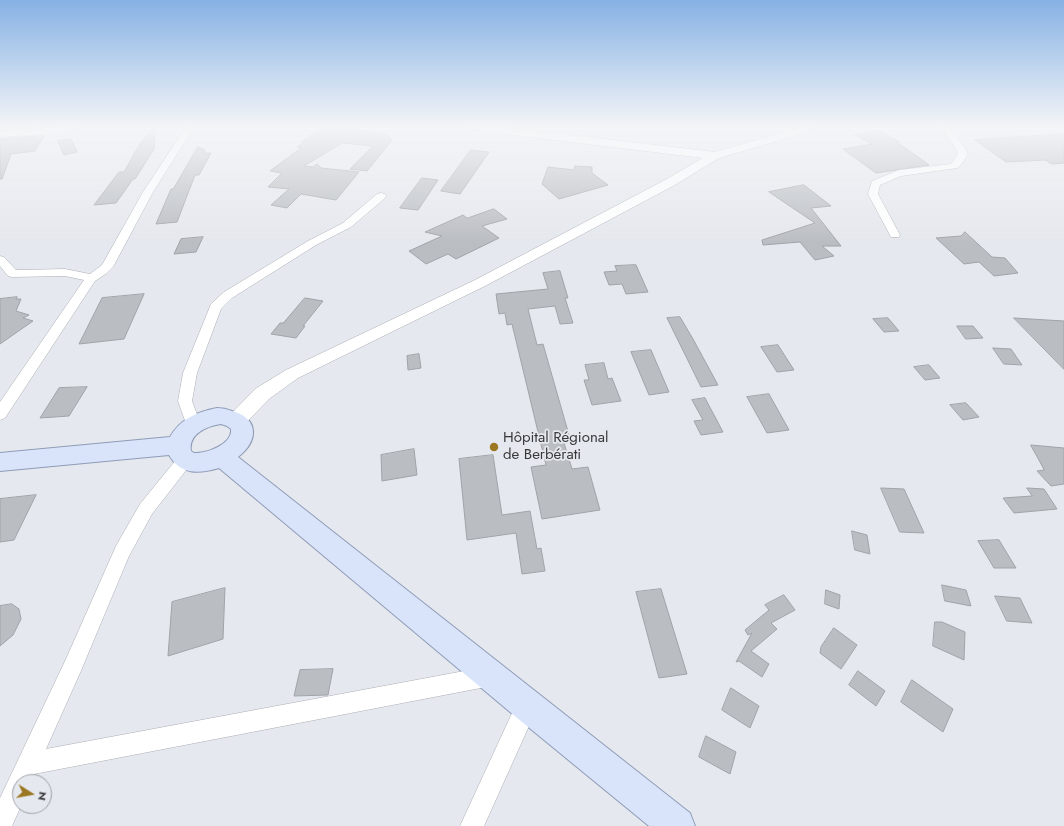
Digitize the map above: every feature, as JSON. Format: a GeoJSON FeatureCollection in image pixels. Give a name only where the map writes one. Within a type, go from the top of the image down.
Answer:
{"type":"FeatureCollection","features":[{"type":"Feature","properties":{"kind":"main road"},"geometry":{"type":"LineString","coordinates":[[0,462],[182,453],[196,463],[209,462],[222,458],[231,452],[242,438],[243,430],[241,425],[237,420],[221,416],[202,420],[193,425],[183,435],[182,453]]}},
{"type":"Feature","properties":{"kind":"main road"},"geometry":{"type":"LineString","coordinates":[[222,458],[677,826]]}},
{"type":"Feature","properties":{"kind":"street"},"geometry":{"type":"LineString","coordinates":[[0,414],[91,278],[107,267],[148,192],[165,166]]}},
{"type":"Feature","properties":{"kind":"street"},"geometry":{"type":"LineString","coordinates":[[237,420],[262,394],[292,374],[480,284],[669,184],[699,166]]}},
{"type":"Feature","properties":{"kind":"street"},"geometry":{"type":"LineString","coordinates":[[895,235],[872,194],[875,183],[899,173],[955,166]]}},
{"type":"Feature","properties":{"kind":"street"},"geometry":{"type":"LineString","coordinates":[[193,425],[185,401],[190,373],[215,307],[228,295],[312,243],[347,225],[381,196]]}},
{"type":"Feature","properties":{"kind":"street"},"geometry":{"type":"LineString","coordinates":[[0,259],[12,273],[65,273],[91,278]]}},
{"type":"Feature","properties":{"kind":"street"},"geometry":{"type":"LineString","coordinates":[[0,826],[73,666],[122,552],[146,509],[182,453]]}},
{"type":"Feature","properties":{"kind":"street"},"geometry":{"type":"LineString","coordinates":[[27,764],[491,676]]}},
{"type":"Feature","properties":{"kind":"street"},"geometry":{"type":"LineString","coordinates":[[472,826],[527,706]]}},
{"type":"Feature","properties":{"kind":"building"},"geometry":{"type":"Polygon","coordinates":[[[0,166],[7,166],[2,179],[0,179],[0,166]]]}},
{"type":"Feature","properties":{"kind":"building"},"geometry":{"type":"Polygon","coordinates":[[[128,166],[144,166],[116,203],[94,205],[119,172],[124,172],[128,166]]]}},
{"type":"Feature","properties":{"kind":"building"},"geometry":{"type":"Polygon","coordinates":[[[187,166],[204,166],[199,175],[195,175],[177,222],[156,224],[171,189],[173,189],[187,166]]]}},
{"type":"Feature","properties":{"kind":"building"},"geometry":{"type":"Polygon","coordinates":[[[277,166],[313,167],[319,166],[321,168],[359,172],[336,200],[301,194],[287,208],[271,205],[289,189],[268,187],[282,173],[270,171],[277,166]]]}},
{"type":"Feature","properties":{"kind":"building"},"geometry":{"type":"Polygon","coordinates":[[[353,166],[371,166],[367,171],[350,169],[353,166]]]}},
{"type":"Feature","properties":{"kind":"building"},"geometry":{"type":"Polygon","coordinates":[[[460,166],[480,166],[460,194],[441,191],[460,166]]]}},
{"type":"Feature","properties":{"kind":"building"},"geometry":{"type":"Polygon","coordinates":[[[575,166],[592,167],[592,173],[608,185],[559,199],[542,184],[548,167],[574,170],[575,166]]]}},
{"type":"Feature","properties":{"kind":"building"},"geometry":{"type":"Polygon","coordinates":[[[866,166],[925,166],[876,173],[866,166]]]}},
{"type":"Feature","properties":{"kind":"building"},"geometry":{"type":"Polygon","coordinates":[[[422,178],[438,180],[418,210],[400,208],[422,178]]]}},
{"type":"Feature","properties":{"kind":"building"},"geometry":{"type":"Polygon","coordinates":[[[804,185],[831,206],[811,208],[841,246],[822,246],[834,256],[815,260],[800,242],[763,245],[762,240],[815,223],[769,192],[804,185]]]}},
{"type":"Feature","properties":{"kind":"building"},"geometry":{"type":"Polygon","coordinates":[[[494,209],[507,219],[482,226],[499,238],[456,259],[448,254],[426,264],[409,251],[442,236],[425,232],[463,215],[467,218],[494,209]]]}},
{"type":"Feature","properties":{"kind":"building"},"geometry":{"type":"Polygon","coordinates":[[[965,232],[992,257],[1005,258],[1018,273],[994,276],[979,262],[964,264],[936,238],[961,236],[965,232]]]}},
{"type":"Feature","properties":{"kind":"building"},"geometry":{"type":"Polygon","coordinates":[[[203,237],[196,252],[174,254],[181,239],[203,237]]]}},
{"type":"Feature","properties":{"kind":"building"},"geometry":{"type":"Polygon","coordinates":[[[636,265],[648,292],[626,294],[622,284],[609,285],[604,272],[617,271],[615,266],[636,265]]]}},
{"type":"Feature","properties":{"kind":"building"},"geometry":{"type":"Polygon","coordinates":[[[560,271],[568,298],[565,298],[573,323],[560,324],[555,306],[528,309],[537,345],[543,344],[571,442],[564,443],[572,469],[588,467],[600,510],[542,519],[531,467],[546,465],[512,324],[507,325],[505,313],[499,314],[496,294],[548,289],[543,273],[560,271]]]}},
{"type":"Feature","properties":{"kind":"building"},"geometry":{"type":"Polygon","coordinates":[[[144,294],[124,339],[79,344],[102,298],[144,294]]]}},
{"type":"Feature","properties":{"kind":"building"},"geometry":{"type":"Polygon","coordinates":[[[17,297],[16,299],[21,299],[16,311],[29,315],[23,318],[33,321],[0,344],[0,299],[17,297]]]}},
{"type":"Feature","properties":{"kind":"building"},"geometry":{"type":"Polygon","coordinates":[[[305,298],[323,301],[303,326],[305,326],[296,338],[271,334],[280,323],[283,323],[305,298]]]}},
{"type":"Feature","properties":{"kind":"building"},"geometry":{"type":"Polygon","coordinates":[[[680,317],[718,385],[701,387],[667,318],[680,317]]]}},
{"type":"Feature","properties":{"kind":"building"},"geometry":{"type":"Polygon","coordinates":[[[888,318],[899,331],[884,332],[873,319],[888,318]]]}},
{"type":"Feature","properties":{"kind":"building"},"geometry":{"type":"Polygon","coordinates":[[[1014,318],[1064,321],[1064,369],[1014,318]]]}},
{"type":"Feature","properties":{"kind":"building"},"geometry":{"type":"Polygon","coordinates":[[[957,326],[973,326],[983,338],[966,339],[957,326]]]}},
{"type":"Feature","properties":{"kind":"building"},"geometry":{"type":"Polygon","coordinates":[[[778,345],[794,370],[777,372],[761,347],[778,345]]]}},
{"type":"Feature","properties":{"kind":"building"},"geometry":{"type":"Polygon","coordinates":[[[993,348],[1011,349],[1022,365],[1004,364],[993,348]]]}},
{"type":"Feature","properties":{"kind":"building"},"geometry":{"type":"Polygon","coordinates":[[[651,350],[669,392],[649,395],[631,352],[651,350]]]}},
{"type":"Feature","properties":{"kind":"building"},"geometry":{"type":"Polygon","coordinates":[[[419,354],[421,368],[408,370],[407,356],[419,354]]]}},
{"type":"Feature","properties":{"kind":"building"},"geometry":{"type":"Polygon","coordinates":[[[604,363],[608,379],[612,378],[621,401],[592,405],[584,380],[589,380],[585,365],[604,363]]]}},
{"type":"Feature","properties":{"kind":"building"},"geometry":{"type":"Polygon","coordinates":[[[929,365],[940,378],[925,380],[914,367],[929,365]]]}},
{"type":"Feature","properties":{"kind":"building"},"geometry":{"type":"Polygon","coordinates":[[[87,387],[69,416],[40,418],[59,388],[87,387]]]}},
{"type":"Feature","properties":{"kind":"building"},"geometry":{"type":"Polygon","coordinates":[[[769,394],[789,430],[767,433],[747,397],[769,394]]]}},
{"type":"Feature","properties":{"kind":"building"},"geometry":{"type":"Polygon","coordinates":[[[705,398],[723,432],[701,435],[694,421],[703,420],[692,400],[705,398]]]}},
{"type":"Feature","properties":{"kind":"building"},"geometry":{"type":"Polygon","coordinates":[[[966,403],[979,417],[963,420],[950,405],[966,403]]]}},
{"type":"Feature","properties":{"kind":"building"},"geometry":{"type":"Polygon","coordinates":[[[1031,445],[1064,448],[1064,484],[1051,486],[1037,471],[1044,470],[1031,445]]]}},
{"type":"Feature","properties":{"kind":"building"},"geometry":{"type":"Polygon","coordinates":[[[414,449],[417,475],[382,481],[381,455],[414,449]]]}},
{"type":"Feature","properties":{"kind":"building"},"geometry":{"type":"Polygon","coordinates":[[[493,455],[502,515],[530,511],[537,549],[541,548],[545,571],[522,574],[516,533],[467,540],[459,459],[493,455]]]}},
{"type":"Feature","properties":{"kind":"building"},"geometry":{"type":"Polygon","coordinates":[[[881,488],[904,489],[924,533],[900,532],[881,488]]]}},
{"type":"Feature","properties":{"kind":"building"},"geometry":{"type":"Polygon","coordinates":[[[1027,488],[1044,489],[1057,509],[1014,513],[1003,498],[1032,496],[1027,488]]]}},
{"type":"Feature","properties":{"kind":"building"},"geometry":{"type":"Polygon","coordinates":[[[36,495],[14,540],[0,542],[0,499],[36,495]]]}},
{"type":"Feature","properties":{"kind":"building"},"geometry":{"type":"Polygon","coordinates":[[[852,531],[867,535],[870,554],[855,550],[852,531]]]}},
{"type":"Feature","properties":{"kind":"building"},"geometry":{"type":"Polygon","coordinates":[[[999,540],[1016,568],[994,568],[978,541],[999,540]]]}},
{"type":"Feature","properties":{"kind":"building"},"geometry":{"type":"Polygon","coordinates":[[[942,585],[966,590],[971,606],[945,601],[942,585]]]}},
{"type":"Feature","properties":{"kind":"building"},"geometry":{"type":"Polygon","coordinates":[[[225,588],[223,639],[168,656],[172,602],[225,588]]]}},
{"type":"Feature","properties":{"kind":"building"},"geometry":{"type":"Polygon","coordinates":[[[661,589],[687,674],[659,678],[636,592],[661,589]]]}},
{"type":"Feature","properties":{"kind":"building"},"geometry":{"type":"Polygon","coordinates":[[[826,590],[840,595],[839,609],[825,604],[826,590]]]}},
{"type":"Feature","properties":{"kind":"building"},"geometry":{"type":"Polygon","coordinates":[[[784,595],[795,610],[771,623],[777,629],[751,651],[769,664],[762,677],[739,661],[736,662],[752,633],[748,635],[745,630],[769,610],[765,605],[784,595]]]}},
{"type":"Feature","properties":{"kind":"building"},"geometry":{"type":"Polygon","coordinates":[[[995,596],[1020,598],[1032,623],[1007,621],[995,596]]]}},
{"type":"Feature","properties":{"kind":"building"},"geometry":{"type":"Polygon","coordinates":[[[12,604],[19,609],[21,619],[13,635],[0,646],[0,606],[12,604]]]}},
{"type":"Feature","properties":{"kind":"building"},"geometry":{"type":"Polygon","coordinates":[[[935,622],[942,622],[965,632],[964,660],[933,646],[935,622]]]}},
{"type":"Feature","properties":{"kind":"building"},"geometry":{"type":"Polygon","coordinates":[[[834,628],[857,645],[841,669],[820,653],[821,647],[834,628]]]}},
{"type":"Feature","properties":{"kind":"building"},"geometry":{"type":"Polygon","coordinates":[[[333,669],[328,695],[294,696],[300,670],[333,669]]]}},
{"type":"Feature","properties":{"kind":"building"},"geometry":{"type":"Polygon","coordinates":[[[858,671],[885,691],[876,706],[849,685],[858,671]]]}},
{"type":"Feature","properties":{"kind":"building"},"geometry":{"type":"Polygon","coordinates":[[[912,680],[953,709],[943,732],[901,702],[912,680]]]}},
{"type":"Feature","properties":{"kind":"building"},"geometry":{"type":"Polygon","coordinates":[[[731,688],[759,706],[750,728],[722,710],[731,688]]]}},
{"type":"Feature","properties":{"kind":"building"},"geometry":{"type":"Polygon","coordinates":[[[706,736],[736,752],[730,774],[699,757],[706,736]]]}},
{"type":"Feature","properties":{"kind":"place","name":"Hôpital Régional de Berbérati"},"geometry":{"type":"Point","coordinates":[494,447]}}]}
